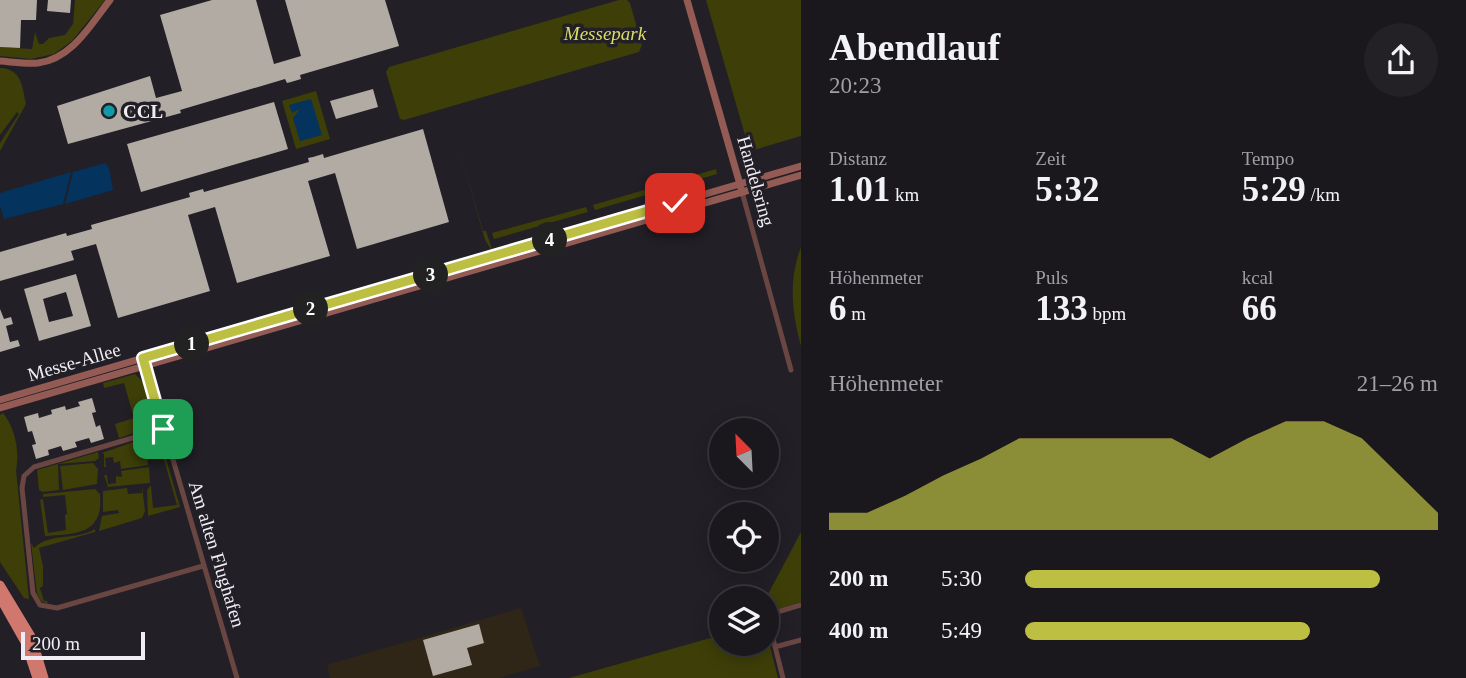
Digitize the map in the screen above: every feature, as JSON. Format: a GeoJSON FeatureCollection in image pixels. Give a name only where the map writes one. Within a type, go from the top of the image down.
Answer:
{"type":"FeatureCollection","features":[{"type":"Feature","properties":{"kind":"highway"},"geometry":{"type":"LineString","coordinates":[[1,588],[25,642],[37,678]]}},
{"type":"Feature","properties":{"kind":"highway"},"geometry":{"type":"LineString","coordinates":[[1,588],[32,638],[44,678]]}},
{"type":"Feature","properties":{"kind":"main road"},"geometry":{"type":"LineString","coordinates":[[0,61],[36,63],[59,57],[76,43],[110,0]]}},
{"type":"Feature","properties":{"kind":"main road","name":"Handelsring"},"geometry":{"type":"LineString","coordinates":[[687,0],[741,188]]}},
{"type":"Feature","properties":{"kind":"main road","name":"Messe-Allee"},"geometry":{"type":"LineString","coordinates":[[0,408],[144,362],[741,188],[801,166]]}},
{"type":"Feature","properties":{"kind":"main road","name":"Messe-Allee"},"geometry":{"type":"LineString","coordinates":[[0,400],[477,271],[726,197],[741,188],[801,175]]}},
{"type":"Feature","properties":{"kind":"street","name":"Handelsring"},"geometry":{"type":"LineString","coordinates":[[741,188],[792,370]]}},
{"type":"Feature","properties":{"kind":"street","name":"Am alten Flughafen"},"geometry":{"type":"LineString","coordinates":[[144,362],[237,678]]}},
{"type":"Feature","properties":{"kind":"street"},"geometry":{"type":"LineString","coordinates":[[163,429],[34,467],[27,472],[22,488],[33,593],[40,605],[57,608],[203,566]]}},
{"type":"Feature","properties":{"kind":"street"},"geometry":{"type":"LineString","coordinates":[[779,611],[801,605]]}},
{"type":"Feature","properties":{"kind":"street"},"geometry":{"type":"LineString","coordinates":[[779,646],[801,640]]}},
{"type":"Feature","properties":{"kind":"street"},"geometry":{"type":"LineString","coordinates":[[777,656],[783,678]]}},
{"type":"Feature","properties":{"kind":"shaded area"},"geometry":{"type":"Polygon","coordinates":[[[521,608],[540,666],[499,678],[330,678],[327,665],[521,608]]]}},
{"type":"Feature","properties":{"kind":"green space"},"geometry":{"type":"Polygon","coordinates":[[[75,0],[105,0],[72,41],[54,54],[31,59],[0,56],[0,47],[32,49],[35,32],[39,44],[49,38],[65,35],[73,24],[75,0]]]}},
{"type":"Feature","properties":{"kind":"green space","name":"Messepark"},"geometry":{"type":"Polygon","coordinates":[[[619,0],[627,0],[630,3],[642,45],[639,52],[400,119],[386,72],[389,67],[619,0]]]}},
{"type":"Feature","properties":{"kind":"green space"},"geometry":{"type":"Polygon","coordinates":[[[706,0],[801,0],[801,136],[754,150],[747,142],[706,0]]]}},
{"type":"Feature","properties":{"kind":"green space"},"geometry":{"type":"Polygon","coordinates":[[[0,68],[17,75],[26,104],[0,151],[0,143],[19,114],[17,112],[0,135],[0,68]]]}},
{"type":"Feature","properties":{"kind":"green space"},"geometry":{"type":"Polygon","coordinates":[[[316,91],[330,139],[296,149],[282,101],[316,91]]]}},
{"type":"Feature","properties":{"kind":"green space"},"geometry":{"type":"Polygon","coordinates":[[[455,134],[483,231],[486,231],[492,249],[720,184],[492,251],[485,240],[455,134]]]}},
{"type":"Feature","properties":{"kind":"green space"},"geometry":{"type":"Polygon","coordinates":[[[716,169],[717,174],[595,210],[593,205],[716,169]]]}},
{"type":"Feature","properties":{"kind":"green space"},"geometry":{"type":"Polygon","coordinates":[[[586,207],[588,212],[494,239],[492,233],[586,207]]]}},
{"type":"Feature","properties":{"kind":"green space"},"geometry":{"type":"Polygon","coordinates":[[[801,247],[801,346],[795,321],[793,284],[801,247]]]}},
{"type":"Feature","properties":{"kind":"green space"},"geometry":{"type":"Polygon","coordinates":[[[135,374],[143,382],[155,424],[119,438],[115,424],[134,418],[124,383],[104,388],[103,383],[135,374]]]}},
{"type":"Feature","properties":{"kind":"green space"},"geometry":{"type":"Polygon","coordinates":[[[3,413],[11,426],[17,448],[16,470],[29,599],[24,598],[0,562],[0,415],[3,413]]]}},
{"type":"Feature","properties":{"kind":"green space"},"geometry":{"type":"Polygon","coordinates":[[[153,435],[160,438],[180,507],[148,516],[147,490],[151,485],[153,508],[177,505],[158,439],[146,439],[148,465],[121,469],[120,461],[114,463],[113,457],[105,458],[104,467],[102,453],[153,435]]]}},
{"type":"Feature","properties":{"kind":"green space"},"geometry":{"type":"Polygon","coordinates":[[[98,452],[99,458],[95,461],[58,464],[59,490],[39,490],[37,470],[98,452]]]}},
{"type":"Feature","properties":{"kind":"green space"},"geometry":{"type":"Polygon","coordinates":[[[93,463],[98,469],[97,484],[63,490],[60,466],[93,463]]]}},
{"type":"Feature","properties":{"kind":"green space"},"geometry":{"type":"Polygon","coordinates":[[[149,467],[150,483],[108,487],[104,475],[107,475],[108,484],[116,483],[116,476],[122,477],[121,471],[149,467]]]}},
{"type":"Feature","properties":{"kind":"green space"},"geometry":{"type":"Polygon","coordinates":[[[142,486],[145,511],[142,518],[99,531],[102,516],[119,513],[118,510],[103,512],[103,491],[127,488],[128,494],[142,493],[142,486]]]}},
{"type":"Feature","properties":{"kind":"green space"},"geometry":{"type":"Polygon","coordinates":[[[95,489],[100,494],[100,507],[93,524],[78,532],[45,536],[40,500],[43,499],[48,533],[66,530],[67,514],[65,495],[43,497],[43,494],[95,489]]]}},
{"type":"Feature","properties":{"kind":"green space"},"geometry":{"type":"Polygon","coordinates":[[[95,529],[95,532],[39,548],[43,566],[43,586],[40,588],[44,601],[48,604],[41,601],[37,594],[31,543],[34,548],[48,540],[80,535],[95,529]]]}},
{"type":"Feature","properties":{"kind":"green space"},"geometry":{"type":"Polygon","coordinates":[[[801,532],[801,602],[779,609],[779,586],[772,586],[801,532]]]}},
{"type":"Feature","properties":{"kind":"green space"},"geometry":{"type":"Polygon","coordinates":[[[709,638],[709,656],[772,656],[778,678],[569,678],[709,638]]]}},
{"type":"Feature","properties":{"kind":"water"},"geometry":{"type":"Polygon","coordinates":[[[311,99],[322,135],[300,141],[293,118],[300,109],[292,113],[289,105],[311,99]]]}},
{"type":"Feature","properties":{"kind":"water"},"geometry":{"type":"Polygon","coordinates":[[[105,163],[109,168],[113,190],[65,204],[73,172],[105,163]]]}},
{"type":"Feature","properties":{"kind":"water"},"geometry":{"type":"Polygon","coordinates":[[[71,172],[63,204],[4,219],[0,193],[71,172]]]}},
{"type":"Feature","properties":{"kind":"building"},"geometry":{"type":"Polygon","coordinates":[[[0,0],[37,0],[36,20],[21,20],[20,48],[0,47],[0,0]]]}},
{"type":"Feature","properties":{"kind":"building"},"geometry":{"type":"Polygon","coordinates":[[[48,0],[71,0],[70,13],[47,11],[48,0]]]}},
{"type":"Feature","properties":{"kind":"building"},"geometry":{"type":"Polygon","coordinates":[[[212,0],[256,0],[274,64],[301,56],[285,0],[385,0],[399,46],[300,75],[301,79],[291,82],[287,83],[285,79],[180,110],[181,113],[68,144],[57,106],[150,76],[156,98],[182,91],[160,15],[212,0]]]}},
{"type":"Feature","properties":{"kind":"building"},"geometry":{"type":"Polygon","coordinates":[[[373,89],[378,107],[336,119],[330,101],[373,89]]]}},
{"type":"Feature","properties":{"kind":"building"},"geometry":{"type":"Polygon","coordinates":[[[274,102],[288,149],[141,192],[127,144],[274,102]]]}},
{"type":"Feature","properties":{"kind":"building"},"geometry":{"type":"Polygon","coordinates":[[[423,129],[449,222],[357,249],[335,173],[308,181],[330,256],[237,283],[215,207],[188,215],[210,291],[118,318],[96,244],[71,251],[74,260],[0,281],[0,252],[66,233],[67,236],[92,229],[91,225],[190,197],[189,193],[203,189],[204,192],[309,162],[308,158],[323,154],[324,158],[423,129]]]}},
{"type":"Feature","properties":{"kind":"building"},"geometry":{"type":"Polygon","coordinates":[[[76,274],[91,326],[39,341],[24,289],[76,274]],[[66,292],[43,299],[49,322],[73,316],[66,292]]]}},
{"type":"Feature","properties":{"kind":"building"},"geometry":{"type":"Polygon","coordinates":[[[0,309],[4,319],[11,317],[13,324],[6,326],[10,342],[18,340],[20,346],[0,352],[0,309]]]}},
{"type":"Feature","properties":{"kind":"building"},"geometry":{"type":"Polygon","coordinates":[[[92,398],[96,427],[100,425],[104,439],[91,443],[89,438],[75,442],[77,447],[63,451],[61,446],[48,450],[49,455],[36,459],[32,445],[36,444],[32,431],[28,432],[24,417],[38,413],[39,418],[52,414],[51,410],[80,406],[78,402],[92,398]]]}},
{"type":"Feature","properties":{"kind":"building"},"geometry":{"type":"Polygon","coordinates":[[[479,624],[484,643],[467,648],[472,665],[433,676],[423,640],[479,624]]]}},
{"type":"Feature","properties":{"kind":"place","name":"CCL"},"geometry":{"type":"Point","coordinates":[109,111]}},
{"type":"Feature","properties":{"kind":"route"},"geometry":{"type":"LineString","coordinates":[[163,429],[143,358],[675,203]]}}]}
